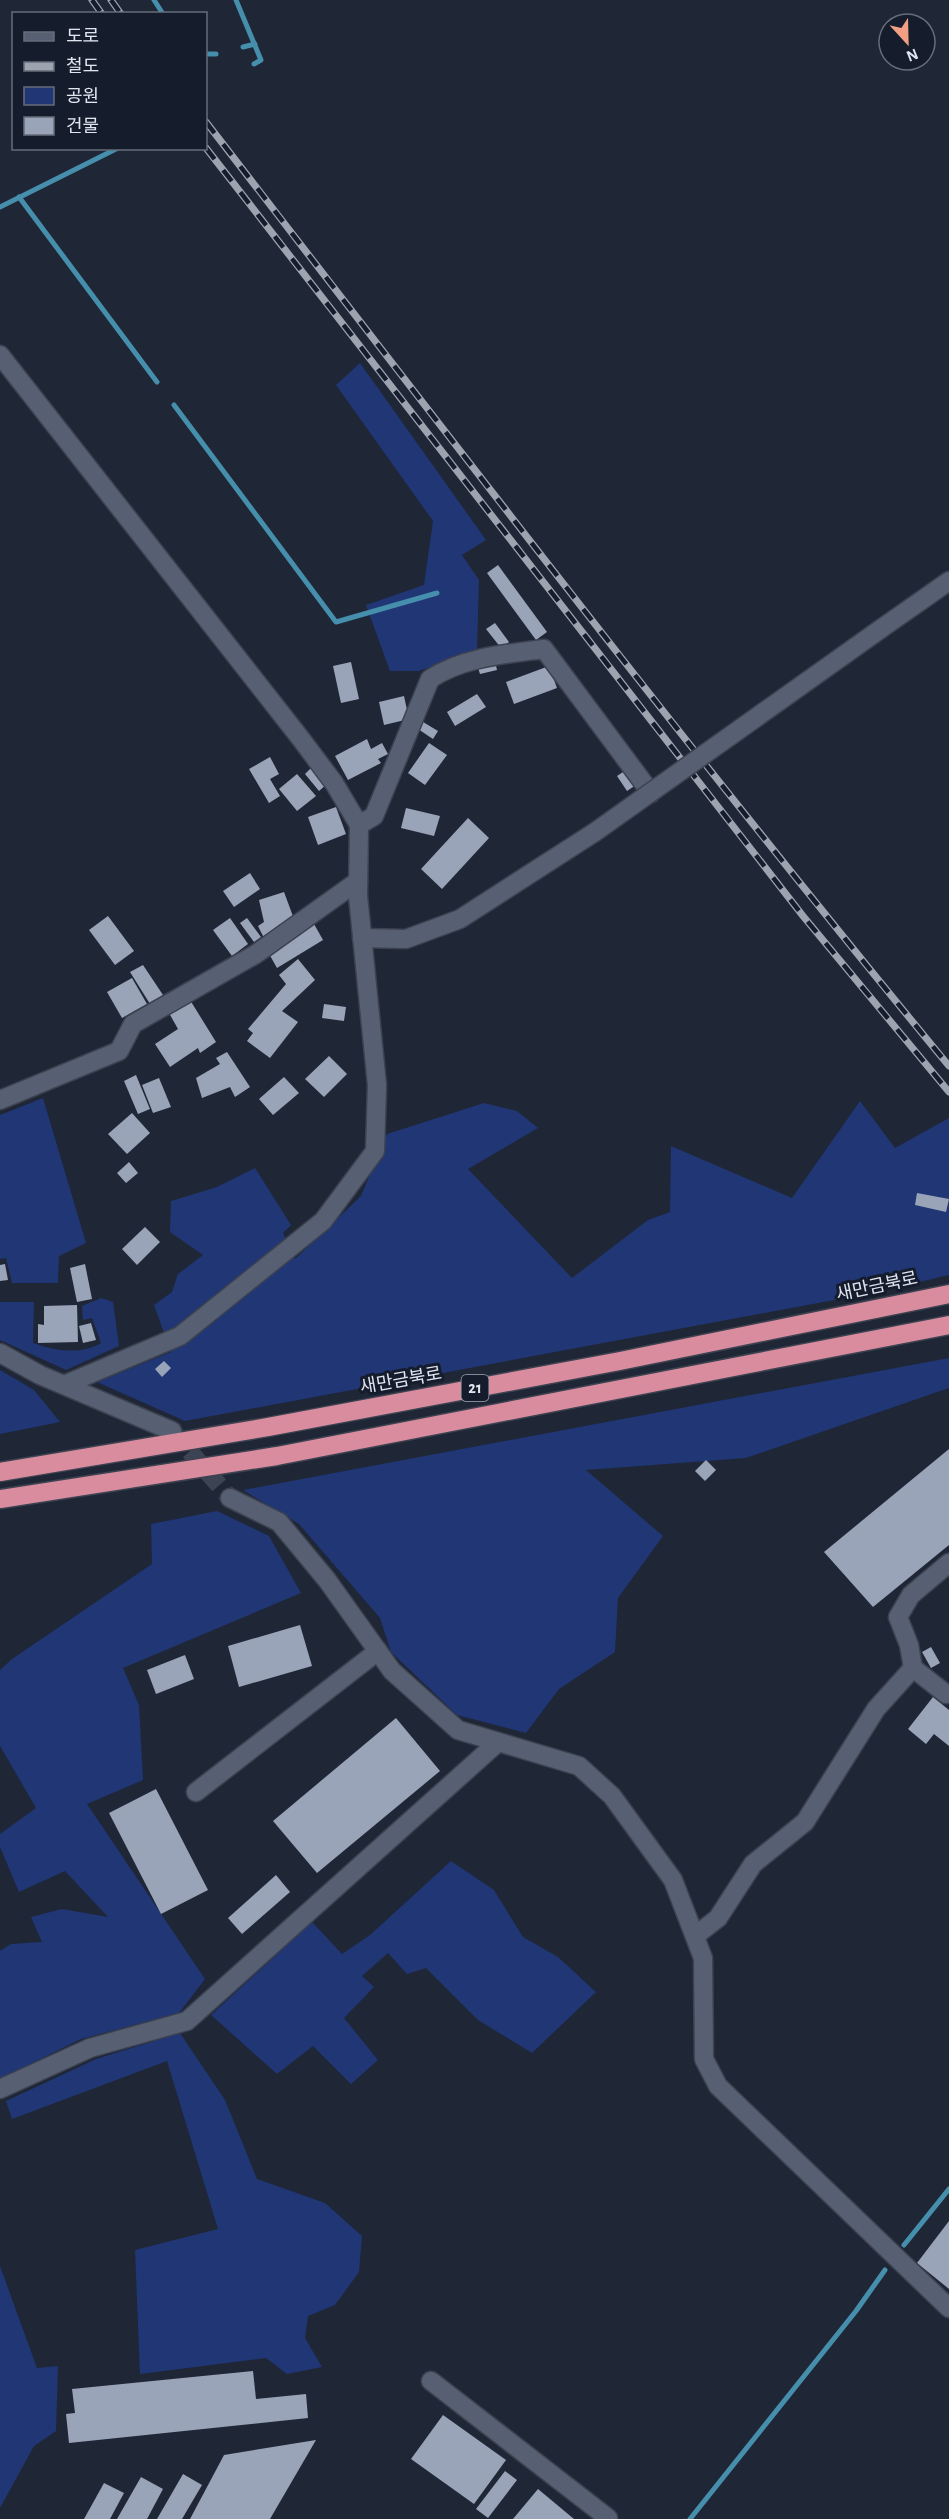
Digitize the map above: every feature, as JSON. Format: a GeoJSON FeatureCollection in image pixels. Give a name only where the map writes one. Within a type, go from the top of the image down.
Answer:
{"type":"FeatureCollection","features":[{"type":"Feature","properties":{"kind":"highway","name":"새만금북로"},"geometry":{"type":"LineString","coordinates":[[0,1472],[268,1426],[620,1361],[949,1294]]}},
{"type":"Feature","properties":{"kind":"highway","name":"21"},"geometry":{"type":"LineString","coordinates":[[0,1499],[277,1456],[949,1325]]}},
{"type":"Feature","properties":{"kind":"street"},"geometry":{"type":"LineString","coordinates":[[0,356],[301,739],[334,783],[359,825],[358,882],[377,1085],[375,1150],[323,1221],[180,1336],[64,1385]]}},
{"type":"Feature","properties":{"kind":"street"},"geometry":{"type":"LineString","coordinates":[[362,938],[406,939],[460,919],[595,832],[949,581]]}},
{"type":"Feature","properties":{"kind":"street"},"geometry":{"type":"LineString","coordinates":[[359,825],[374,816],[430,679],[444,669],[494,655],[544,649],[651,793]]}},
{"type":"Feature","properties":{"kind":"street"},"geometry":{"type":"LineString","coordinates":[[0,1100],[120,1052],[133,1024],[256,954],[358,882]]}},
{"type":"Feature","properties":{"kind":"street"},"geometry":{"type":"LineString","coordinates":[[0,1353],[64,1385],[172,1431]]}},
{"type":"Feature","properties":{"kind":"street"},"geometry":{"type":"LineString","coordinates":[[230,1498],[279,1522],[327,1580],[392,1671],[458,1730],[497,1743],[552,1756],[579,1766],[612,1796],[673,1880],[703,1958],[704,2059],[718,2086],[949,2308]]}},
{"type":"Feature","properties":{"kind":"street"},"geometry":{"type":"LineString","coordinates":[[946,1694],[913,1668],[909,1645],[898,1617],[911,1595],[949,1563]]}},
{"type":"Feature","properties":{"kind":"street"},"geometry":{"type":"LineString","coordinates":[[196,1792],[378,1651]]}},
{"type":"Feature","properties":{"kind":"street"},"geometry":{"type":"LineString","coordinates":[[694,1936],[718,1918],[753,1864],[805,1822],[876,1709],[913,1668]]}},
{"type":"Feature","properties":{"kind":"street"},"geometry":{"type":"LineString","coordinates":[[0,2089],[90,2048],[187,2021],[497,1743]]}},
{"type":"Feature","properties":{"kind":"street"},"geometry":{"type":"LineString","coordinates":[[431,2381],[608,2518]]}},
{"type":"Feature","properties":{"kind":"green space"},"geometry":{"type":"Polygon","coordinates":[[[360,363],[486,540],[462,555],[479,580],[477,651],[419,671],[390,671],[366,605],[424,585],[433,521],[336,385],[360,363]]]}},
{"type":"Feature","properties":{"kind":"green space"},"geometry":{"type":"Polygon","coordinates":[[[43,1098],[86,1243],[59,1256],[58,1283],[12,1283],[6,1258],[0,1259],[0,1115],[43,1098]]]}},
{"type":"Feature","properties":{"kind":"green space"},"geometry":{"type":"Polygon","coordinates":[[[860,1101],[895,1148],[949,1118],[949,1275],[877,1292],[185,1421],[97,1382],[171,1352],[154,1305],[172,1292],[178,1274],[203,1255],[170,1232],[171,1201],[217,1187],[255,1168],[291,1225],[283,1233],[295,1259],[361,1196],[387,1134],[484,1103],[517,1111],[538,1128],[468,1169],[572,1278],[648,1220],[670,1212],[671,1146],[792,1198],[860,1101]]]}},
{"type":"Feature","properties":{"kind":"green space"},"geometry":{"type":"Polygon","coordinates":[[[101,1298],[113,1302],[119,1346],[66,1370],[0,1340],[0,1302],[34,1302],[33,1343],[68,1350],[93,1347],[101,1343],[92,1318],[83,1320],[82,1306],[101,1298]]]}},
{"type":"Feature","properties":{"kind":"green space"},"geometry":{"type":"Polygon","coordinates":[[[949,1358],[949,1388],[746,1458],[586,1470],[663,1536],[618,1598],[615,1652],[559,1689],[526,1733],[457,1715],[391,1652],[380,1618],[299,1524],[243,1490],[949,1358]]]}},
{"type":"Feature","properties":{"kind":"green space"},"geometry":{"type":"Polygon","coordinates":[[[0,1370],[34,1390],[60,1422],[0,1434],[0,1370]]]}},
{"type":"Feature","properties":{"kind":"green space"},"geometry":{"type":"Polygon","coordinates":[[[217,1511],[269,1536],[301,1593],[123,1668],[139,1705],[143,1780],[87,1804],[205,1979],[179,2013],[81,2039],[0,2079],[0,1951],[11,1944],[42,1942],[31,1917],[62,1909],[108,1917],[65,1871],[19,1892],[0,1847],[0,1834],[36,1808],[0,1746],[0,1670],[12,1659],[152,1564],[151,1524],[217,1511]]]}},
{"type":"Feature","properties":{"kind":"green space"},"geometry":{"type":"Polygon","coordinates":[[[451,1861],[494,1890],[523,1937],[558,1957],[596,1992],[532,2053],[478,2020],[426,1968],[407,1974],[388,1953],[362,1976],[374,1987],[344,2018],[378,2060],[351,2084],[313,2046],[277,2074],[211,2015],[312,1922],[342,1954],[370,1935],[451,1861]]]}},
{"type":"Feature","properties":{"kind":"green space"},"geometry":{"type":"Polygon","coordinates":[[[180,2033],[225,2100],[257,2179],[325,2203],[362,2236],[359,2272],[335,2305],[308,2316],[305,2338],[322,2367],[287,2374],[266,2358],[140,2374],[135,2250],[218,2229],[167,2061],[12,2119],[6,2101],[96,2059],[180,2033]]]}},
{"type":"Feature","properties":{"kind":"green space"},"geometry":{"type":"Polygon","coordinates":[[[0,2266],[37,2368],[58,2366],[56,2431],[34,2446],[0,2508],[0,2266]]]}},
{"type":"Feature","properties":{"kind":"building"},"geometry":{"type":"Polygon","coordinates":[[[498,565],[547,632],[536,640],[487,573],[498,565]]]}},
{"type":"Feature","properties":{"kind":"building"},"geometry":{"type":"Polygon","coordinates":[[[495,623],[509,642],[501,648],[486,629],[495,623]]]}},
{"type":"Feature","properties":{"kind":"building"},"geometry":{"type":"Polygon","coordinates":[[[495,661],[497,670],[480,674],[477,665],[495,661]]]}},
{"type":"Feature","properties":{"kind":"building"},"geometry":{"type":"Polygon","coordinates":[[[351,662],[359,699],[341,703],[333,666],[351,662]]]}},
{"type":"Feature","properties":{"kind":"building"},"geometry":{"type":"Polygon","coordinates":[[[549,666],[557,688],[514,704],[506,682],[549,666]]]}},
{"type":"Feature","properties":{"kind":"building"},"geometry":{"type":"Polygon","coordinates":[[[477,694],[486,707],[455,726],[447,712],[477,694]]]}},
{"type":"Feature","properties":{"kind":"building"},"geometry":{"type":"Polygon","coordinates":[[[404,696],[409,719],[384,725],[379,702],[404,696]]]}},
{"type":"Feature","properties":{"kind":"building"},"geometry":{"type":"Polygon","coordinates":[[[423,722],[438,731],[433,739],[418,729],[423,722]]]}},
{"type":"Feature","properties":{"kind":"building"},"geometry":{"type":"Polygon","coordinates":[[[367,739],[371,749],[382,743],[388,754],[378,759],[381,763],[348,780],[335,756],[367,739]]]}},
{"type":"Feature","properties":{"kind":"building"},"geometry":{"type":"Polygon","coordinates":[[[429,743],[447,755],[425,785],[408,773],[429,743]]]}},
{"type":"Feature","properties":{"kind":"building"},"geometry":{"type":"Polygon","coordinates":[[[270,757],[279,774],[270,779],[280,796],[269,803],[249,769],[270,757]]]}},
{"type":"Feature","properties":{"kind":"building"},"geometry":{"type":"Polygon","coordinates":[[[312,767],[327,784],[319,791],[305,774],[312,767]]]}},
{"type":"Feature","properties":{"kind":"building"},"geometry":{"type":"Polygon","coordinates":[[[629,768],[639,783],[627,791],[617,776],[629,768]]]}},
{"type":"Feature","properties":{"kind":"building"},"geometry":{"type":"Polygon","coordinates":[[[297,774],[316,796],[297,811],[279,789],[297,774]]]}},
{"type":"Feature","properties":{"kind":"building"},"geometry":{"type":"Polygon","coordinates":[[[336,807],[346,834],[318,845],[308,817],[336,807]]]}},
{"type":"Feature","properties":{"kind":"building"},"geometry":{"type":"Polygon","coordinates":[[[406,808],[440,816],[434,836],[401,828],[406,808]]]}},
{"type":"Feature","properties":{"kind":"building"},"geometry":{"type":"Polygon","coordinates":[[[468,818],[489,838],[442,889],[421,869],[468,818]]]}},
{"type":"Feature","properties":{"kind":"building"},"geometry":{"type":"Polygon","coordinates":[[[250,873],[260,889],[234,907],[223,891],[250,873]]]}},
{"type":"Feature","properties":{"kind":"building"},"geometry":{"type":"Polygon","coordinates":[[[284,892],[294,919],[264,938],[258,926],[264,922],[259,900],[284,892]]]}},
{"type":"Feature","properties":{"kind":"building"},"geometry":{"type":"Polygon","coordinates":[[[108,916],[134,951],[115,965],[89,930],[108,916]]]}},
{"type":"Feature","properties":{"kind":"building"},"geometry":{"type":"Polygon","coordinates":[[[230,918],[248,944],[232,956],[213,930],[230,918]]]}},
{"type":"Feature","properties":{"kind":"building"},"geometry":{"type":"Polygon","coordinates":[[[247,918],[261,937],[254,942],[240,923],[247,918]]]}},
{"type":"Feature","properties":{"kind":"building"},"geometry":{"type":"Polygon","coordinates":[[[314,924],[323,940],[277,968],[268,952],[314,924]]]}},
{"type":"Feature","properties":{"kind":"building"},"geometry":{"type":"Polygon","coordinates":[[[298,959],[315,980],[282,1011],[298,1022],[270,1058],[247,1041],[253,1033],[248,1029],[286,984],[279,975],[298,959]]]}},
{"type":"Feature","properties":{"kind":"building"},"geometry":{"type":"Polygon","coordinates":[[[143,965],[163,995],[150,1004],[130,972],[143,965]]]}},
{"type":"Feature","properties":{"kind":"building"},"geometry":{"type":"Polygon","coordinates":[[[132,978],[147,1004],[122,1018],[107,992],[132,978]]]}},
{"type":"Feature","properties":{"kind":"building"},"geometry":{"type":"Polygon","coordinates":[[[190,1000],[216,1042],[200,1053],[198,1048],[170,1067],[155,1044],[178,1029],[169,1013],[190,1000]]]}},
{"type":"Feature","properties":{"kind":"building"},"geometry":{"type":"Polygon","coordinates":[[[324,1004],[346,1007],[344,1021],[322,1018],[324,1004]]]}},
{"type":"Feature","properties":{"kind":"building"},"geometry":{"type":"Polygon","coordinates":[[[227,1052],[250,1087],[235,1097],[230,1087],[202,1098],[196,1078],[220,1064],[216,1058],[227,1052]]]}},
{"type":"Feature","properties":{"kind":"building"},"geometry":{"type":"Polygon","coordinates":[[[329,1056],[347,1074],[324,1097],[305,1079],[329,1056]]]}},
{"type":"Feature","properties":{"kind":"building"},"geometry":{"type":"Polygon","coordinates":[[[136,1075],[150,1109],[138,1114],[124,1081],[136,1075]]]}},
{"type":"Feature","properties":{"kind":"building"},"geometry":{"type":"Polygon","coordinates":[[[284,1077],[299,1093],[273,1115],[259,1099],[284,1077]]]}},
{"type":"Feature","properties":{"kind":"building"},"geometry":{"type":"Polygon","coordinates":[[[159,1078],[171,1107],[153,1113],[142,1085],[159,1078]]]}},
{"type":"Feature","properties":{"kind":"building"},"geometry":{"type":"Polygon","coordinates":[[[132,1113],[150,1133],[127,1154],[108,1134],[132,1113]]]}},
{"type":"Feature","properties":{"kind":"building"},"geometry":{"type":"Polygon","coordinates":[[[129,1162],[138,1173],[126,1183],[117,1173],[129,1162]]]}},
{"type":"Feature","properties":{"kind":"building"},"geometry":{"type":"Polygon","coordinates":[[[917,1193],[949,1199],[946,1212],[915,1205],[917,1193]]]}},
{"type":"Feature","properties":{"kind":"building"},"geometry":{"type":"Polygon","coordinates":[[[145,1227],[160,1242],[137,1265],[122,1249],[145,1227]]]}},
{"type":"Feature","properties":{"kind":"building"},"geometry":{"type":"Polygon","coordinates":[[[5,1264],[8,1280],[0,1281],[0,1265],[5,1264]]]}},
{"type":"Feature","properties":{"kind":"building"},"geometry":{"type":"Polygon","coordinates":[[[85,1264],[92,1299],[77,1302],[70,1268],[85,1264]]]}},
{"type":"Feature","properties":{"kind":"building"},"geometry":{"type":"Polygon","coordinates":[[[77,1305],[78,1342],[38,1343],[38,1324],[44,1325],[44,1306],[77,1305]]]}},
{"type":"Feature","properties":{"kind":"building"},"geometry":{"type":"Polygon","coordinates":[[[91,1323],[96,1340],[83,1343],[79,1326],[91,1323]]]}},
{"type":"Feature","properties":{"kind":"building"},"geometry":{"type":"Polygon","coordinates":[[[164,1361],[171,1368],[162,1377],[155,1369],[164,1361]]]}},
{"type":"Feature","properties":{"kind":"building"},"geometry":{"type":"Polygon","coordinates":[[[949,1449],[949,1545],[873,1607],[824,1552],[949,1449]]]}},
{"type":"Feature","properties":{"kind":"building"},"geometry":{"type":"Polygon","coordinates":[[[706,1460],[716,1470],[705,1481],[695,1471],[706,1460]]]}},
{"type":"Feature","properties":{"kind":"building"},"geometry":{"type":"Polygon","coordinates":[[[300,1625],[312,1666],[239,1687],[228,1646],[300,1625]]]}},
{"type":"Feature","properties":{"kind":"building"},"geometry":{"type":"Polygon","coordinates":[[[931,1647],[940,1663],[931,1668],[922,1652],[931,1647]]]}},
{"type":"Feature","properties":{"kind":"building"},"geometry":{"type":"Polygon","coordinates":[[[185,1655],[194,1679],[156,1694],[147,1670],[185,1655]]]}},
{"type":"Feature","properties":{"kind":"building"},"geometry":{"type":"Polygon","coordinates":[[[933,1697],[949,1710],[949,1746],[934,1734],[926,1744],[908,1729],[933,1697]]]}},
{"type":"Feature","properties":{"kind":"building"},"geometry":{"type":"Polygon","coordinates":[[[396,1718],[440,1771],[317,1873],[273,1821],[396,1718]]]}},
{"type":"Feature","properties":{"kind":"building"},"geometry":{"type":"Polygon","coordinates":[[[156,1789],[208,1890],[161,1914],[109,1813],[156,1789]]]}},
{"type":"Feature","properties":{"kind":"building"},"geometry":{"type":"Polygon","coordinates":[[[276,1875],[290,1892],[242,1934],[228,1918],[276,1875]]]}},
{"type":"Feature","properties":{"kind":"building"},"geometry":{"type":"Polygon","coordinates":[[[949,2221],[949,2289],[917,2263],[949,2221]]]}},
{"type":"Feature","properties":{"kind":"building"},"geometry":{"type":"Polygon","coordinates":[[[253,2371],[256,2399],[306,2394],[308,2418],[69,2443],[66,2414],[75,2413],[72,2389],[253,2371]]]}},
{"type":"Feature","properties":{"kind":"building"},"geometry":{"type":"Polygon","coordinates":[[[443,2415],[506,2460],[474,2504],[411,2459],[443,2415]]]}},
{"type":"Feature","properties":{"kind":"building"},"geometry":{"type":"Polygon","coordinates":[[[316,2440],[270,2519],[190,2519],[224,2455],[316,2440]]]}},
{"type":"Feature","properties":{"kind":"building"},"geometry":{"type":"Polygon","coordinates":[[[505,2471],[517,2480],[488,2518],[476,2509],[505,2471]]]}},
{"type":"Feature","properties":{"kind":"building"},"geometry":{"type":"Polygon","coordinates":[[[183,2474],[202,2485],[182,2519],[157,2519],[183,2474]]]}},
{"type":"Feature","properties":{"kind":"building"},"geometry":{"type":"Polygon","coordinates":[[[141,2477],[163,2489],[147,2519],[117,2519],[141,2477]]]}},
{"type":"Feature","properties":{"kind":"building"},"geometry":{"type":"Polygon","coordinates":[[[104,2483],[124,2493],[110,2519],[84,2519],[104,2483]]]}},
{"type":"Feature","properties":{"kind":"building"},"geometry":{"type":"Polygon","coordinates":[[[538,2489],[574,2519],[513,2519],[538,2489]]]}},
{"type":"Feature","properties":{"kind":"waterway"},"geometry":{"type":"LineString","coordinates":[[154,0],[162,12]]}},
{"type":"Feature","properties":{"kind":"waterway"},"geometry":{"type":"LineString","coordinates":[[236,0],[261,60],[254,64]]}},
{"type":"Feature","properties":{"kind":"waterway"},"geometry":{"type":"LineString","coordinates":[[243,47],[255,44]]}},
{"type":"Feature","properties":{"kind":"waterway"},"geometry":{"type":"LineString","coordinates":[[207,54],[216,54]]}},
{"type":"Feature","properties":{"kind":"waterway"},"geometry":{"type":"LineString","coordinates":[[0,207],[114,150]]}},
{"type":"Feature","properties":{"kind":"waterway"},"geometry":{"type":"LineString","coordinates":[[19,197],[157,382]]}},
{"type":"Feature","properties":{"kind":"waterway"},"geometry":{"type":"LineString","coordinates":[[174,405],[336,622],[437,593]]}},
{"type":"Feature","properties":{"kind":"waterway"},"geometry":{"type":"LineString","coordinates":[[904,2245],[949,2189]]}},
{"type":"Feature","properties":{"kind":"waterway"},"geometry":{"type":"LineString","coordinates":[[690,2519],[856,2311],[885,2270]]}},
{"type":"Feature","properties":{"kind":"tunnel"},"geometry":{"type":"LineString","coordinates":[[172,1431],[230,1498]]}},
{"type":"Feature","properties":{"kind":"railway"},"geometry":{"type":"LineString","coordinates":[[92,0],[101,12]]}},
{"type":"Feature","properties":{"kind":"railway"},"geometry":{"type":"LineString","coordinates":[[111,0],[120,12]]}},
{"type":"Feature","properties":{"kind":"railway"},"geometry":{"type":"LineString","coordinates":[[207,123],[666,715],[949,1066]]}},
{"type":"Feature","properties":{"kind":"railway"},"geometry":{"type":"LineString","coordinates":[[207,149],[803,916],[949,1092]]}}]}
